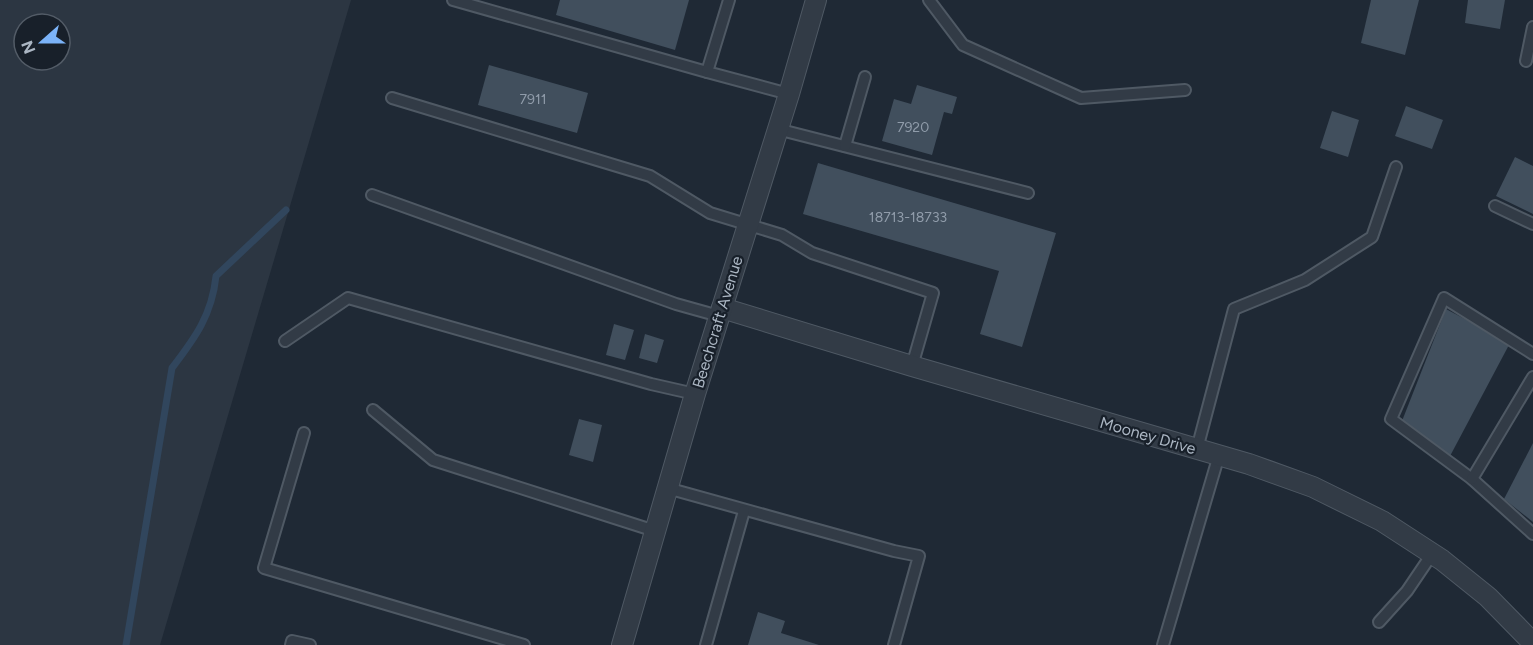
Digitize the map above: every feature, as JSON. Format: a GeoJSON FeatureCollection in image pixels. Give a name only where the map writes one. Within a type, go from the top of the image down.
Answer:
{"type":"FeatureCollection","features":[{"type":"Feature","properties":{"kind":"street","name":"Beechcraft Avenue"},"geometry":{"type":"LineString","coordinates":[[622,645],[695,394],[816,0]]}},
{"type":"Feature","properties":{"kind":"street","name":"Mooney Drive"},"geometry":{"type":"LineString","coordinates":[[720,312],[1219,455],[1313,487],[1382,521],[1432,554],[1488,597],[1533,643]]}},
{"type":"Feature","properties":{"kind":"lane"},"geometry":{"type":"LineString","coordinates":[[453,0],[789,94]]}},
{"type":"Feature","properties":{"kind":"lane"},"geometry":{"type":"LineString","coordinates":[[707,72],[729,0]]}},
{"type":"Feature","properties":{"kind":"lane"},"geometry":{"type":"LineString","coordinates":[[929,0],[963,45],[1082,98],[1185,90]]}},
{"type":"Feature","properties":{"kind":"lane"},"geometry":{"type":"LineString","coordinates":[[1526,61],[1533,27]]}},
{"type":"Feature","properties":{"kind":"lane"},"geometry":{"type":"LineString","coordinates":[[845,146],[866,77]]}},
{"type":"Feature","properties":{"kind":"lane"},"geometry":{"type":"LineString","coordinates":[[392,98],[650,176],[710,213],[782,235],[812,253],[933,293],[912,366]]}},
{"type":"Feature","properties":{"kind":"lane"},"geometry":{"type":"LineString","coordinates":[[777,129],[1028,193]]}},
{"type":"Feature","properties":{"kind":"lane"},"geometry":{"type":"LineString","coordinates":[[1197,449],[1234,309],[1305,280],[1372,237],[1396,167]]}},
{"type":"Feature","properties":{"kind":"lane"},"geometry":{"type":"LineString","coordinates":[[372,195],[665,300],[720,312]]}},
{"type":"Feature","properties":{"kind":"lane"},"geometry":{"type":"LineString","coordinates":[[1495,206],[1533,224]]}},
{"type":"Feature","properties":{"kind":"lane"},"geometry":{"type":"LineString","coordinates":[[285,341],[348,298],[651,384],[695,394]]}},
{"type":"Feature","properties":{"kind":"lane"},"geometry":{"type":"LineString","coordinates":[[1533,354],[1444,298],[1391,419],[1473,479],[1533,534]]}},
{"type":"Feature","properties":{"kind":"lane"},"geometry":{"type":"LineString","coordinates":[[1473,479],[1533,377]]}},
{"type":"Feature","properties":{"kind":"lane"},"geometry":{"type":"LineString","coordinates":[[373,410],[433,460],[655,531]]}},
{"type":"Feature","properties":{"kind":"lane"},"geometry":{"type":"LineString","coordinates":[[304,433],[264,568],[524,645]]}},
{"type":"Feature","properties":{"kind":"lane"},"geometry":{"type":"LineString","coordinates":[[1163,645],[1219,455]]}},
{"type":"Feature","properties":{"kind":"lane"},"geometry":{"type":"LineString","coordinates":[[667,488],[744,511],[919,556],[894,645]]}},
{"type":"Feature","properties":{"kind":"lane"},"geometry":{"type":"LineString","coordinates":[[706,645],[744,511]]}},
{"type":"Feature","properties":{"kind":"lane"},"geometry":{"type":"LineString","coordinates":[[1379,622],[1407,591],[1432,554]]}},
{"type":"Feature","properties":{"kind":"lane"},"geometry":{"type":"LineString","coordinates":[[291,645],[292,641],[310,645]]}},
{"type":"Feature","properties":{"kind":"shaded area"},"geometry":{"type":"Polygon","coordinates":[[[0,0],[351,0],[160,645],[0,645],[0,0]]]}},
{"type":"Feature","properties":{"kind":"building"},"geometry":{"type":"Polygon","coordinates":[[[560,0],[689,0],[675,50],[556,15],[560,0]]]}},
{"type":"Feature","properties":{"kind":"building"},"geometry":{"type":"Polygon","coordinates":[[[1371,0],[1419,0],[1405,55],[1361,43],[1371,0]]]}},
{"type":"Feature","properties":{"kind":"building"},"geometry":{"type":"Polygon","coordinates":[[[1468,0],[1505,0],[1500,29],[1465,23],[1468,0]]]}},
{"type":"Feature","properties":{"kind":"building"},"geometry":{"type":"Polygon","coordinates":[[[489,65],[588,93],[577,133],[478,105],[489,65]]]}},
{"type":"Feature","properties":{"kind":"building"},"geometry":{"type":"Polygon","coordinates":[[[917,85],[957,97],[952,114],[944,112],[932,155],[882,141],[894,99],[911,104],[917,85]]]}},
{"type":"Feature","properties":{"kind":"building"},"geometry":{"type":"Polygon","coordinates":[[[1406,106],[1443,120],[1432,149],[1395,136],[1406,106]]]}},
{"type":"Feature","properties":{"kind":"building"},"geometry":{"type":"Polygon","coordinates":[[[1332,111],[1359,120],[1348,157],[1320,148],[1332,111]]]}},
{"type":"Feature","properties":{"kind":"building"},"geometry":{"type":"Polygon","coordinates":[[[1515,157],[1533,166],[1533,214],[1496,196],[1515,157]]]}},
{"type":"Feature","properties":{"kind":"building"},"geometry":{"type":"Polygon","coordinates":[[[818,163],[1056,233],[1022,347],[980,334],[999,271],[803,214],[818,163]]]}},
{"type":"Feature","properties":{"kind":"building"},"geometry":{"type":"Polygon","coordinates":[[[1446,309],[1510,343],[1449,458],[1402,421],[1446,309]]]}},
{"type":"Feature","properties":{"kind":"building"},"geometry":{"type":"Polygon","coordinates":[[[614,324],[634,330],[625,360],[606,355],[614,324]]]}},
{"type":"Feature","properties":{"kind":"building"},"geometry":{"type":"Polygon","coordinates":[[[645,334],[664,340],[657,363],[639,358],[645,334]]]}},
{"type":"Feature","properties":{"kind":"building"},"geometry":{"type":"Polygon","coordinates":[[[579,419],[602,425],[593,462],[569,455],[579,419]]]}},
{"type":"Feature","properties":{"kind":"building"},"geometry":{"type":"Polygon","coordinates":[[[1533,443],[1533,522],[1504,499],[1533,443]]]}},
{"type":"Feature","properties":{"kind":"building"},"geometry":{"type":"Polygon","coordinates":[[[758,612],[785,621],[781,633],[819,645],[748,645],[758,612]]]}},
{"type":"Feature","properties":{"kind":"waterway"},"geometry":{"type":"LineString","coordinates":[[126,645],[172,368],[201,325],[211,303],[216,276],[286,210]]}}]}
